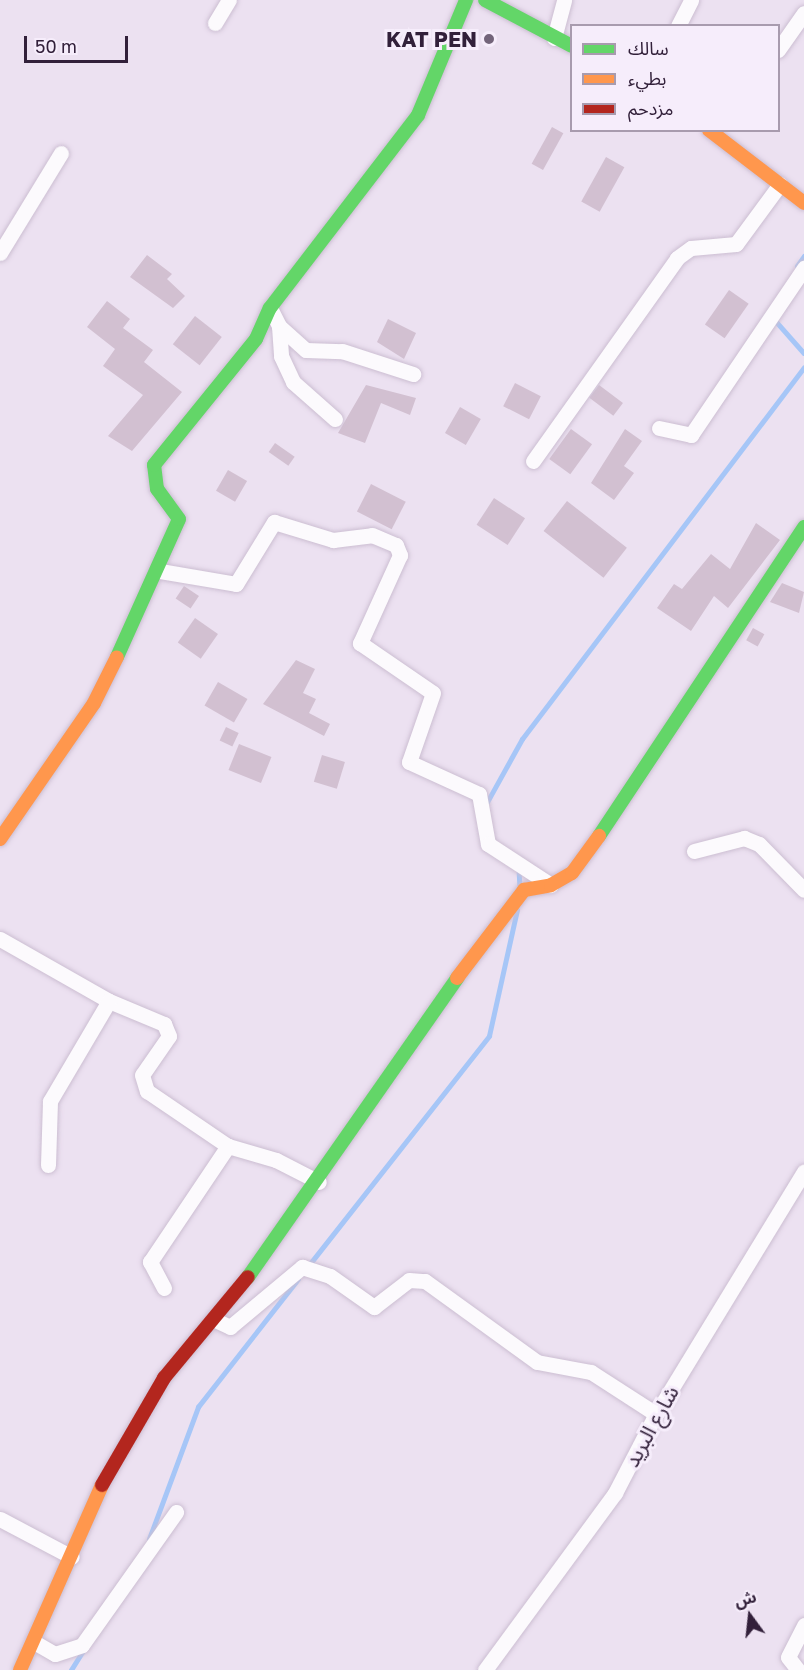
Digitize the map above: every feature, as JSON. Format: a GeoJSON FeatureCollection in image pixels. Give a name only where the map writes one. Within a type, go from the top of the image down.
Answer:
{"type":"FeatureCollection","features":[{"type":"Feature","properties":{"kind":"street"},"geometry":{"type":"LineString","coordinates":[[215,23],[229,0]]}},
{"type":"Feature","properties":{"kind":"street"},"geometry":{"type":"LineString","coordinates":[[0,839],[94,703],[160,571],[179,519],[157,489],[154,465],[256,339],[270,308],[418,115],[466,0]]}},
{"type":"Feature","properties":{"kind":"street"},"geometry":{"type":"LineString","coordinates":[[485,0],[570,45]]}},
{"type":"Feature","properties":{"kind":"street"},"geometry":{"type":"LineString","coordinates":[[554,38],[564,0]]}},
{"type":"Feature","properties":{"kind":"street"},"geometry":{"type":"LineString","coordinates":[[679,24],[691,0]]}},
{"type":"Feature","properties":{"kind":"street"},"geometry":{"type":"LineString","coordinates":[[780,47],[804,13]]}},
{"type":"Feature","properties":{"kind":"street"},"geometry":{"type":"LineString","coordinates":[[717,132],[804,203]]}},
{"type":"Feature","properties":{"kind":"street"},"geometry":{"type":"LineString","coordinates":[[0,253],[61,153]]}},
{"type":"Feature","properties":{"kind":"street"},"geometry":{"type":"LineString","coordinates":[[533,461],[677,258],[691,248],[736,244],[780,184]]}},
{"type":"Feature","properties":{"kind":"street"},"geometry":{"type":"LineString","coordinates":[[659,428],[691,435],[804,268]]}},
{"type":"Feature","properties":{"kind":"street"},"geometry":{"type":"LineString","coordinates":[[270,308],[279,326],[306,350],[342,351],[413,374]]}},
{"type":"Feature","properties":{"kind":"street"},"geometry":{"type":"LineString","coordinates":[[279,326],[281,356],[293,382],[335,419]]}},
{"type":"Feature","properties":{"kind":"street"},"geometry":{"type":"LineString","coordinates":[[160,571],[236,584],[274,522],[333,540],[372,535],[396,545],[400,555],[360,643],[433,693],[409,762],[479,794],[488,844],[551,885]]}},
{"type":"Feature","properties":{"kind":"street"},"geometry":{"type":"LineString","coordinates":[[20,1670],[72,1557],[110,1466],[164,1378],[213,1319],[319,1182],[493,926],[524,890],[551,885],[572,873],[587,855],[804,527]]}},
{"type":"Feature","properties":{"kind":"street"},"geometry":{"type":"LineString","coordinates":[[694,851],[744,838],[759,844],[804,890]]}},
{"type":"Feature","properties":{"kind":"street"},"geometry":{"type":"LineString","coordinates":[[0,939],[109,1001],[164,1024],[169,1036],[142,1074],[142,1084],[228,1146],[319,1182]]}},
{"type":"Feature","properties":{"kind":"street"},"geometry":{"type":"LineString","coordinates":[[48,1165],[50,1101],[109,1001]]}},
{"type":"Feature","properties":{"kind":"street"},"geometry":{"type":"LineString","coordinates":[[164,1288],[150,1262],[228,1146]]}},
{"type":"Feature","properties":{"kind":"street","name":"شارع البريد"},"geometry":{"type":"LineString","coordinates":[[488,1665],[615,1493],[656,1414],[804,1172]]}},
{"type":"Feature","properties":{"kind":"street"},"geometry":{"type":"LineString","coordinates":[[213,1319],[230,1327],[302,1267],[330,1276],[374,1307],[409,1280],[425,1281],[537,1362],[591,1372],[656,1414]]}},
{"type":"Feature","properties":{"kind":"street"},"geometry":{"type":"LineString","coordinates":[[34,1642],[55,1654],[82,1646],[176,1512]]}},
{"type":"Feature","properties":{"kind":"street"},"geometry":{"type":"LineString","coordinates":[[0,1519],[72,1557]]}},
{"type":"Feature","properties":{"kind":"street"},"geometry":{"type":"LineString","coordinates":[[798,1670],[788,1657],[804,1625]]}},
{"type":"Feature","properties":{"kind":"street"},"geometry":{"type":"LineString","coordinates":[[488,1665],[505,1670]]}},
{"type":"Feature","properties":{"kind":"building"},"geometry":{"type":"Polygon","coordinates":[[[552,127],[563,133],[543,170],[532,164],[552,127]]]}},
{"type":"Feature","properties":{"kind":"building"},"geometry":{"type":"Polygon","coordinates":[[[606,157],[624,167],[600,212],[581,202],[606,157]]]}},
{"type":"Feature","properties":{"kind":"building"},"geometry":{"type":"Polygon","coordinates":[[[147,255],[172,274],[167,279],[185,296],[173,308],[130,277],[147,255]]]}},
{"type":"Feature","properties":{"kind":"building"},"geometry":{"type":"Polygon","coordinates":[[[729,290],[749,304],[725,338],[705,324],[729,290]]]}},
{"type":"Feature","properties":{"kind":"building"},"geometry":{"type":"Polygon","coordinates":[[[107,301],[130,319],[123,328],[153,350],[144,362],[182,392],[132,451],[108,436],[143,395],[103,366],[115,349],[87,327],[107,301]]]}},
{"type":"Feature","properties":{"kind":"building"},"geometry":{"type":"Polygon","coordinates":[[[195,316],[222,337],[200,365],[173,344],[195,316]]]}},
{"type":"Feature","properties":{"kind":"building"},"geometry":{"type":"Polygon","coordinates":[[[388,319],[416,333],[404,359],[377,342],[388,319]]]}},
{"type":"Feature","properties":{"kind":"building"},"geometry":{"type":"Polygon","coordinates":[[[515,383],[541,396],[529,419],[503,406],[515,383]]]}},
{"type":"Feature","properties":{"kind":"building"},"geometry":{"type":"Polygon","coordinates":[[[366,385],[416,398],[410,415],[381,403],[365,443],[338,433],[366,385]]]}},
{"type":"Feature","properties":{"kind":"building"},"geometry":{"type":"Polygon","coordinates":[[[599,385],[623,403],[613,416],[589,398],[599,385]]]}},
{"type":"Feature","properties":{"kind":"building"},"geometry":{"type":"Polygon","coordinates":[[[460,407],[481,419],[466,445],[445,433],[460,407]]]}},
{"type":"Feature","properties":{"kind":"building"},"geometry":{"type":"Polygon","coordinates":[[[571,429],[592,444],[570,474],[549,459],[571,429]]]}},
{"type":"Feature","properties":{"kind":"building"},"geometry":{"type":"Polygon","coordinates":[[[625,429],[642,441],[624,466],[634,473],[614,500],[591,483],[625,429]]]}},
{"type":"Feature","properties":{"kind":"building"},"geometry":{"type":"Polygon","coordinates":[[[275,443],[295,457],[288,466],[269,452],[275,443]]]}},
{"type":"Feature","properties":{"kind":"building"},"geometry":{"type":"Polygon","coordinates":[[[228,470],[247,481],[235,502],[216,491],[228,470]]]}},
{"type":"Feature","properties":{"kind":"building"},"geometry":{"type":"Polygon","coordinates":[[[371,484],[406,502],[392,529],[357,512],[371,484]]]}},
{"type":"Feature","properties":{"kind":"building"},"geometry":{"type":"Polygon","coordinates":[[[494,498],[525,518],[508,545],[477,525],[494,498]]]}},
{"type":"Feature","properties":{"kind":"building"},"geometry":{"type":"Polygon","coordinates":[[[567,501],[627,548],[603,578],[544,531],[567,501]]]}},
{"type":"Feature","properties":{"kind":"building"},"geometry":{"type":"Polygon","coordinates":[[[756,523],[780,540],[728,608],[714,596],[691,631],[657,608],[674,584],[682,589],[711,554],[730,569],[756,523]]]}},
{"type":"Feature","properties":{"kind":"building"},"geometry":{"type":"Polygon","coordinates":[[[782,583],[804,592],[799,613],[770,602],[782,583]]]}},
{"type":"Feature","properties":{"kind":"building"},"geometry":{"type":"Polygon","coordinates":[[[184,586],[199,596],[191,609],[176,598],[184,586]]]}},
{"type":"Feature","properties":{"kind":"building"},"geometry":{"type":"Polygon","coordinates":[[[195,618],[218,634],[201,659],[178,643],[195,618]]]}},
{"type":"Feature","properties":{"kind":"building"},"geometry":{"type":"Polygon","coordinates":[[[753,628],[764,634],[758,647],[746,640],[753,628]]]}},
{"type":"Feature","properties":{"kind":"building"},"geometry":{"type":"Polygon","coordinates":[[[296,660],[315,669],[303,693],[316,699],[309,713],[330,724],[324,736],[263,704],[296,660]]]}},
{"type":"Feature","properties":{"kind":"building"},"geometry":{"type":"Polygon","coordinates":[[[218,682],[247,699],[234,722],[204,705],[218,682]]]}},
{"type":"Feature","properties":{"kind":"building"},"geometry":{"type":"Polygon","coordinates":[[[226,727],[239,733],[232,747],[220,741],[226,727]]]}},
{"type":"Feature","properties":{"kind":"building"},"geometry":{"type":"Polygon","coordinates":[[[239,744],[271,757],[261,783],[229,770],[239,744]]]}},
{"type":"Feature","properties":{"kind":"building"},"geometry":{"type":"Polygon","coordinates":[[[322,755],[345,762],[337,789],[314,782],[322,755]]]}},
{"type":"Feature","properties":{"kind":"waterway"},"geometry":{"type":"LineString","coordinates":[[797,266],[804,256]]}},
{"type":"Feature","properties":{"kind":"waterway"},"geometry":{"type":"LineString","coordinates":[[774,319],[804,353]]}},
{"type":"Feature","properties":{"kind":"waterway"},"geometry":{"type":"LineString","coordinates":[[486,804],[522,739],[804,368]]}},
{"type":"Feature","properties":{"kind":"waterway"},"geometry":{"type":"LineString","coordinates":[[519,869],[520,887]]}},
{"type":"Feature","properties":{"kind":"waterway"},"geometry":{"type":"LineString","coordinates":[[309,1265],[489,1036],[517,910]]}},
{"type":"Feature","properties":{"kind":"waterway"},"geometry":{"type":"LineString","coordinates":[[149,1539],[198,1407],[298,1279]]}},
{"type":"Feature","properties":{"kind":"waterway"},"geometry":{"type":"LineString","coordinates":[[71,1670],[84,1649]]}},
{"type":"Feature","properties":{"kind":"traffic: fast"},"geometry":{"type":"LineString","coordinates":[[117,657],[179,519],[157,489],[154,465],[256,339],[270,308],[418,115],[466,0]]}},
{"type":"Feature","properties":{"kind":"traffic: fast"},"geometry":{"type":"LineString","coordinates":[[485,0],[570,45]]}},
{"type":"Feature","properties":{"kind":"traffic: fast"},"geometry":{"type":"LineString","coordinates":[[599,836],[804,527]]}},
{"type":"Feature","properties":{"kind":"traffic: fast"},"geometry":{"type":"LineString","coordinates":[[248,1277],[457,978]]}},
{"type":"Feature","properties":{"kind":"traffic: slow"},"geometry":{"type":"LineString","coordinates":[[712,132],[804,203]]}},
{"type":"Feature","properties":{"kind":"traffic: slow"},"geometry":{"type":"LineString","coordinates":[[0,839],[94,703],[117,657]]}},
{"type":"Feature","properties":{"kind":"traffic: slow"},"geometry":{"type":"LineString","coordinates":[[457,978],[524,890],[551,885],[572,873],[599,836]]}},
{"type":"Feature","properties":{"kind":"traffic: slow"},"geometry":{"type":"LineString","coordinates":[[20,1670],[102,1485]]}},
{"type":"Feature","properties":{"kind":"traffic: jam"},"geometry":{"type":"LineString","coordinates":[[102,1485],[164,1378],[248,1277]]}},
{"type":"Feature","properties":{"kind":"place","name":"KAT PEN"},"geometry":{"type":"Point","coordinates":[489,39]}}]}
